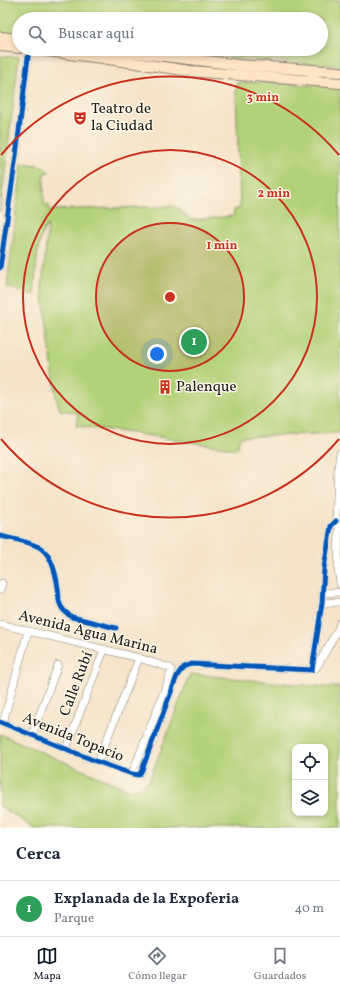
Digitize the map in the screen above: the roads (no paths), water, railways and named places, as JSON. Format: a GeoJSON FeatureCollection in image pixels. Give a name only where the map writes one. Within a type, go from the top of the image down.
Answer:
{"type":"FeatureCollection","features":[{"type":"Feature","properties":{"kind":"main road"},"geometry":{"type":"LineString","coordinates":[[0,37],[12,38]]}},
{"type":"Feature","properties":{"kind":"main road"},"geometry":{"type":"LineString","coordinates":[[0,46],[12,47]]}},
{"type":"Feature","properties":{"kind":"main road"},"geometry":{"type":"LineString","coordinates":[[86,56],[190,71],[340,72]]}},
{"type":"Feature","properties":{"kind":"main road"},"geometry":{"type":"LineString","coordinates":[[164,56],[240,65],[255,71],[340,82]]}},
{"type":"Feature","properties":{"kind":"street"},"geometry":{"type":"LineString","coordinates":[[0,268],[29,56]]}},
{"type":"Feature","properties":{"kind":"street"},"geometry":{"type":"LineString","coordinates":[[340,453],[338,483],[340,584]]}},
{"type":"Feature","properties":{"kind":"street"},"geometry":{"type":"LineString","coordinates":[[312,670],[322,602],[324,568],[331,526],[338,521]]}},
{"type":"Feature","properties":{"kind":"street"},"geometry":{"type":"LineString","coordinates":[[0,536],[28,543],[46,553],[51,561],[54,571],[60,603],[68,615],[116,628]]}},
{"type":"Feature","properties":{"kind":"street"},"geometry":{"type":"LineString","coordinates":[[324,568],[339,567]]}},
{"type":"Feature","properties":{"kind":"street"},"geometry":{"type":"LineString","coordinates":[[323,593],[340,592]]}},
{"type":"Feature","properties":{"kind":"street"},"geometry":{"type":"LineString","coordinates":[[322,602],[340,602]]}},
{"type":"Feature","properties":{"kind":"street"},"geometry":{"type":"LineString","coordinates":[[135,774],[142,770],[183,667],[191,664],[312,670],[318,665],[340,623]]}},
{"type":"Feature","properties":{"kind":"street","name":"Avenida Agua Marina"},"geometry":{"type":"LineString","coordinates":[[0,624],[139,658],[171,669],[168,684],[135,774]]}},
{"type":"Feature","properties":{"kind":"street"},"geometry":{"type":"LineString","coordinates":[[2,723],[28,631]]}},
{"type":"Feature","properties":{"kind":"street","name":"Calle Rubí"},"geometry":{"type":"LineString","coordinates":[[66,750],[104,650]]}},
{"type":"Feature","properties":{"kind":"street"},"geometry":{"type":"LineString","coordinates":[[98,762],[139,658]]}},
{"type":"Feature","properties":{"kind":"street"},"geometry":{"type":"LineString","coordinates":[[32,735],[58,665]]}},
{"type":"Feature","properties":{"kind":"street","name":"Avenida Topacio"},"geometry":{"type":"LineString","coordinates":[[2,723],[66,750],[135,774]]}},
{"type":"Feature","properties":{"kind":"place","name":"Teatro de la Ciudad"},"geometry":{"type":"Point","coordinates":[80,118]}},
{"type":"Feature","properties":{"kind":"place","name":"Explanada de la Expoferia"},"geometry":{"type":"Point","coordinates":[194,342]}},
{"type":"Feature","properties":{"kind":"place","name":"Palenque"},"geometry":{"type":"Point","coordinates":[165,387]}}]}
